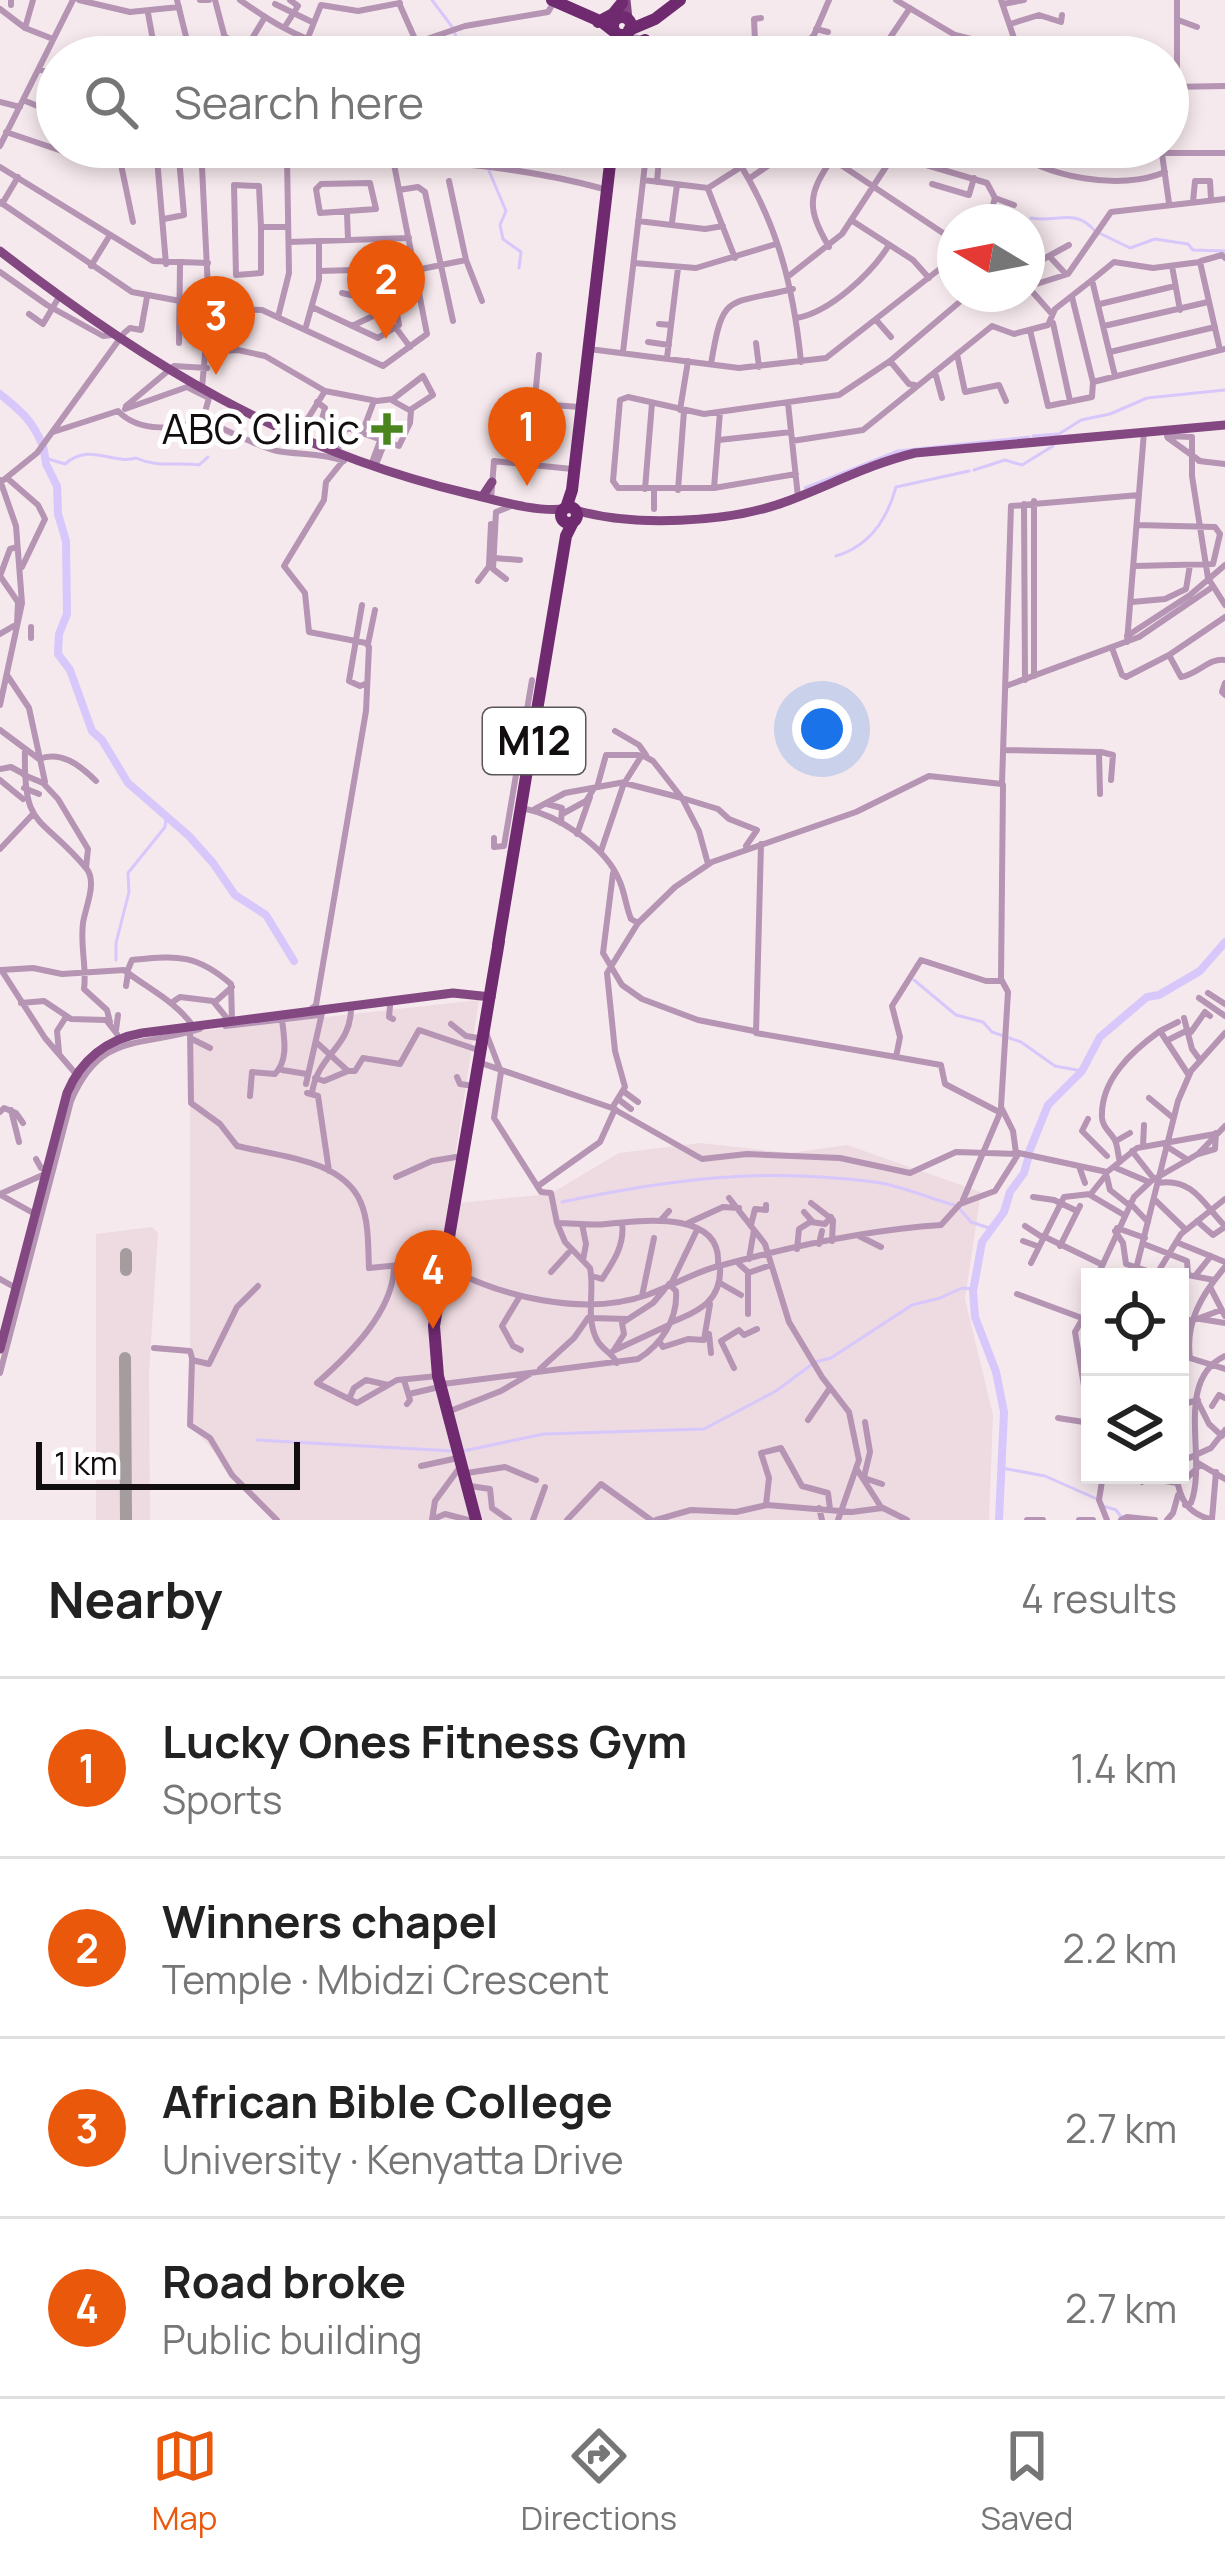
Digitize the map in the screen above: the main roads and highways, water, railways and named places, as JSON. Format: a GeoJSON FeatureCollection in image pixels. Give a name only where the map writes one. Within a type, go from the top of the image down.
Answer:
{"type":"FeatureCollection","features":[{"type":"Feature","properties":{"kind":"highway"},"geometry":{"type":"LineString","coordinates":[[554,0],[623,20],[645,21],[680,0]]}},
{"type":"Feature","properties":{"kind":"highway"},"geometry":{"type":"LineString","coordinates":[[623,20],[656,19],[664,11]]}},
{"type":"Feature","properties":{"kind":"highway","name":"M12"},"geometry":{"type":"LineString","coordinates":[[484,995],[492,981],[527,809],[569,517],[610,168]]}},
{"type":"Feature","properties":{"kind":"highway"},"geometry":{"type":"LineString","coordinates":[[569,517],[576,507],[572,492]]}},
{"type":"Feature","properties":{"kind":"highway","name":"M12"},"geometry":{"type":"LineString","coordinates":[[472,1520],[438,1386],[434,1325],[481,1042],[484,995],[499,941]]}},
{"type":"Feature","properties":{"kind":"main road"},"geometry":{"type":"LineString","coordinates":[[2,255],[56,302],[71,306],[167,372],[297,437],[373,466],[569,517],[710,519],[756,512],[915,453],[1225,425]]}},
{"type":"Feature","properties":{"kind":"main road"},"geometry":{"type":"LineString","coordinates":[[0,1346],[67,1093],[76,1074],[104,1047],[133,1034],[484,995]]}},
{"type":"Feature","properties":{"kind":"waterway"},"geometry":{"type":"LineString","coordinates":[[432,0],[453,28]]}},
{"type":"Feature","properties":{"kind":"waterway"},"geometry":{"type":"LineString","coordinates":[[454,31],[456,36]]}},
{"type":"Feature","properties":{"kind":"waterway"},"geometry":{"type":"LineString","coordinates":[[489,171],[506,211],[500,225],[503,239],[521,252],[519,268]]}},
{"type":"Feature","properties":{"kind":"waterway"},"geometry":{"type":"LineString","coordinates":[[1045,219],[1073,218],[1095,231]]}},
{"type":"Feature","properties":{"kind":"waterway"},"geometry":{"type":"LineString","coordinates":[[1097,232],[1130,248],[1155,239],[1188,244],[1193,250],[1225,251]]}},
{"type":"Feature","properties":{"kind":"waterway"},"geometry":{"type":"LineString","coordinates":[[1056,436],[1081,420],[1147,398],[1225,390]]}},
{"type":"Feature","properties":{"kind":"waterway"},"geometry":{"type":"LineString","coordinates":[[0,394],[25,416],[42,444]]}},
{"type":"Feature","properties":{"kind":"waterway"},"geometry":{"type":"LineString","coordinates":[[1033,436],[1057,434]]}},
{"type":"Feature","properties":{"kind":"waterway"},"geometry":{"type":"LineString","coordinates":[[805,488],[898,451],[1029,437]]}},
{"type":"Feature","properties":{"kind":"waterway"},"geometry":{"type":"LineString","coordinates":[[43,445],[57,486],[66,541],[67,614],[58,654],[70,670],[92,731],[128,783],[189,836],[235,895],[266,915],[294,961]]}},
{"type":"Feature","properties":{"kind":"waterway"},"geometry":{"type":"LineString","coordinates":[[974,470],[1005,460],[1022,465],[1053,446]]}},
{"type":"Feature","properties":{"kind":"waterway"},"geometry":{"type":"LineString","coordinates":[[45,458],[65,464],[92,454],[199,465],[208,457]]}},
{"type":"Feature","properties":{"kind":"waterway"},"geometry":{"type":"LineString","coordinates":[[836,556],[858,546],[875,530],[896,487],[969,471]]}},
{"type":"Feature","properties":{"kind":"waterway"},"geometry":{"type":"LineString","coordinates":[[116,960],[128,873],[165,827],[166,819]]}},
{"type":"Feature","properties":{"kind":"waterway"},"geometry":{"type":"LineString","coordinates":[[1029,1152],[1048,1105],[1082,1071],[1100,1037],[1147,997],[1200,971],[1225,942]]}},
{"type":"Feature","properties":{"kind":"waterway"},"geometry":{"type":"LineString","coordinates":[[914,980],[956,1015],[983,1022],[992,1032],[1021,1042],[1055,1066],[1082,1071]]}},
{"type":"Feature","properties":{"kind":"waterway"},"geometry":{"type":"LineString","coordinates":[[999,1520],[1004,1412],[996,1372],[975,1317],[973,1291],[982,1242],[1004,1212],[1029,1155]]}},
{"type":"Feature","properties":{"kind":"waterway"},"geometry":{"type":"LineString","coordinates":[[562,1202],[679,1182],[794,1176],[884,1184],[954,1205]]}},
{"type":"Feature","properties":{"kind":"waterway"},"geometry":{"type":"LineString","coordinates":[[959,1208],[971,1222],[992,1229]]}},
{"type":"Feature","properties":{"kind":"waterway"},"geometry":{"type":"LineString","coordinates":[[463,1451],[544,1434],[704,1429],[776,1391],[815,1362],[831,1358],[912,1305],[962,1288],[974,1289]]}},
{"type":"Feature","properties":{"kind":"waterway"},"geometry":{"type":"LineString","coordinates":[[257,1440],[453,1451]]}},
{"type":"Feature","properties":{"kind":"waterway"},"geometry":{"type":"LineString","coordinates":[[1002,1468],[1045,1476],[1097,1499]]}},
{"type":"Feature","properties":{"kind":"waterway"},"geometry":{"type":"LineString","coordinates":[[1103,1506],[1122,1518]]}},
{"type":"Feature","properties":{"kind":"place","name":"Winners chapel"},"geometry":{"type":"Point","coordinates":[386,339]}},
{"type":"Feature","properties":{"kind":"place","name":"African Bible College"},"geometry":{"type":"Point","coordinates":[216,375]}},
{"type":"Feature","properties":{"kind":"place","name":"ABC Clinic"},"geometry":{"type":"Point","coordinates":[387,429]}},
{"type":"Feature","properties":{"kind":"place","name":"Lucky Ones Fitness Gym"},"geometry":{"type":"Point","coordinates":[527,486]}},
{"type":"Feature","properties":{"kind":"place","name":"Road broke"},"geometry":{"type":"Point","coordinates":[433,1329]}}]}
